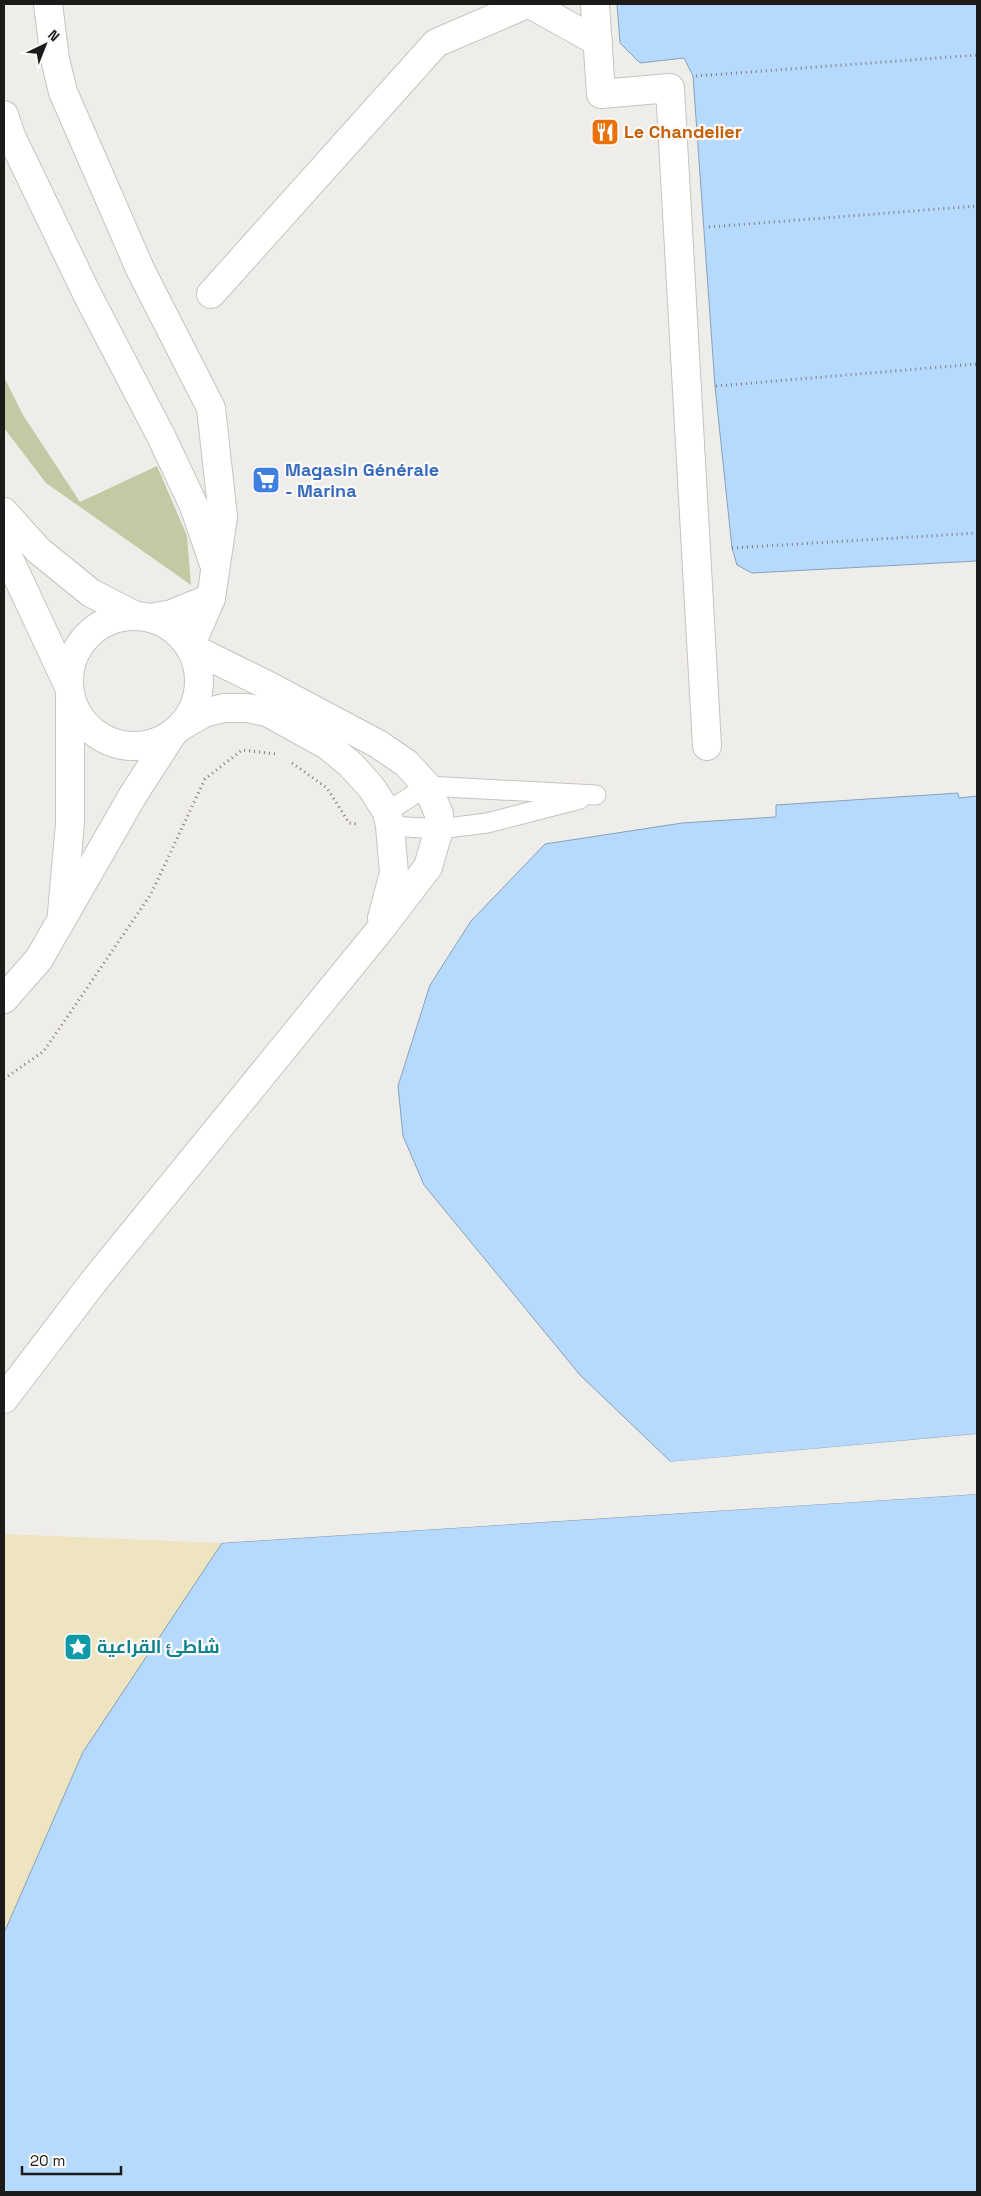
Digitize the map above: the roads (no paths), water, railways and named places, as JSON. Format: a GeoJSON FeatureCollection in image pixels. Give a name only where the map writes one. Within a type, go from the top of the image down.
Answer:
{"type":"FeatureCollection","features":[{"type":"Feature","properties":{"kind":"street"},"geometry":{"type":"LineString","coordinates":[[48,4],[55,59],[63,92],[141,271],[211,408],[223,517],[211,598],[190,647]]}},
{"type":"Feature","properties":{"kind":"street"},"geometry":{"type":"LineString","coordinates":[[211,294],[436,43],[527,4]]}},
{"type":"Feature","properties":{"kind":"street"},"geometry":{"type":"LineString","coordinates":[[530,4],[598,42]]}},
{"type":"Feature","properties":{"kind":"street"},"geometry":{"type":"LineString","coordinates":[[595,4],[601,94],[670,88],[707,746]]}},
{"type":"Feature","properties":{"kind":"street"},"geometry":{"type":"LineString","coordinates":[[4,115],[11,136],[87,294],[182,480],[194,506],[216,570]]}},
{"type":"Feature","properties":{"kind":"street"},"geometry":{"type":"LineString","coordinates":[[4,512],[38,550],[91,593],[143,617],[168,625],[180,635],[190,647],[196,662],[199,679],[198,696],[192,711],[133,795],[62,922],[39,959],[4,999]]}},
{"type":"Feature","properties":{"kind":"street"},"geometry":{"type":"LineString","coordinates":[[4,548],[70,689],[77,713],[91,730],[110,741],[132,746],[154,743],[204,713],[224,708],[247,708],[267,712],[328,745],[371,787],[389,819],[394,873],[378,930]]}},
{"type":"Feature","properties":{"kind":"street"},"geometry":{"type":"LineString","coordinates":[[62,922],[70,823],[69,676],[72,659],[82,641],[96,627],[114,618],[172,614],[211,598]]}},
{"type":"Feature","properties":{"kind":"street"},"geometry":{"type":"LineString","coordinates":[[4,1399],[94,1281],[428,867],[439,829],[439,814],[428,786],[406,763],[378,744],[271,687],[190,647]]}},
{"type":"Feature","properties":{"kind":"lane"},"geometry":{"type":"LineString","coordinates":[[428,786],[596,795],[487,823],[439,829],[389,819],[428,786]]}},
{"type":"Feature","properties":{"kind":"water"},"geometry":{"type":"Polygon","coordinates":[[[617,4],[977,4],[977,561],[752,573],[737,565],[732,548],[715,386],[693,76],[684,58],[640,63],[620,43],[617,4]]]}},
{"type":"Feature","properties":{"kind":"water"},"geometry":{"type":"Polygon","coordinates":[[[958,793],[959,798],[977,796],[977,1434],[671,1462],[580,1375],[424,1185],[403,1136],[398,1086],[430,985],[471,921],[545,844],[682,823],[776,817],[776,805],[958,793]]]}},
{"type":"Feature","properties":{"kind":"water"},"geometry":{"type":"Polygon","coordinates":[[[977,1494],[977,2192],[4,2192],[4,1933],[83,1752],[222,1543],[977,1494]]]}},
{"type":"Feature","properties":{"kind":"place","name":"Le Chandelier"},"geometry":{"type":"Point","coordinates":[605,132]}},
{"type":"Feature","properties":{"kind":"place","name":"Magasin Générale - Marina"},"geometry":{"type":"Point","coordinates":[266,480]}},
{"type":"Feature","properties":{"kind":"place","name":"شاطئ القراعية"},"geometry":{"type":"Point","coordinates":[78,1647]}}]}
